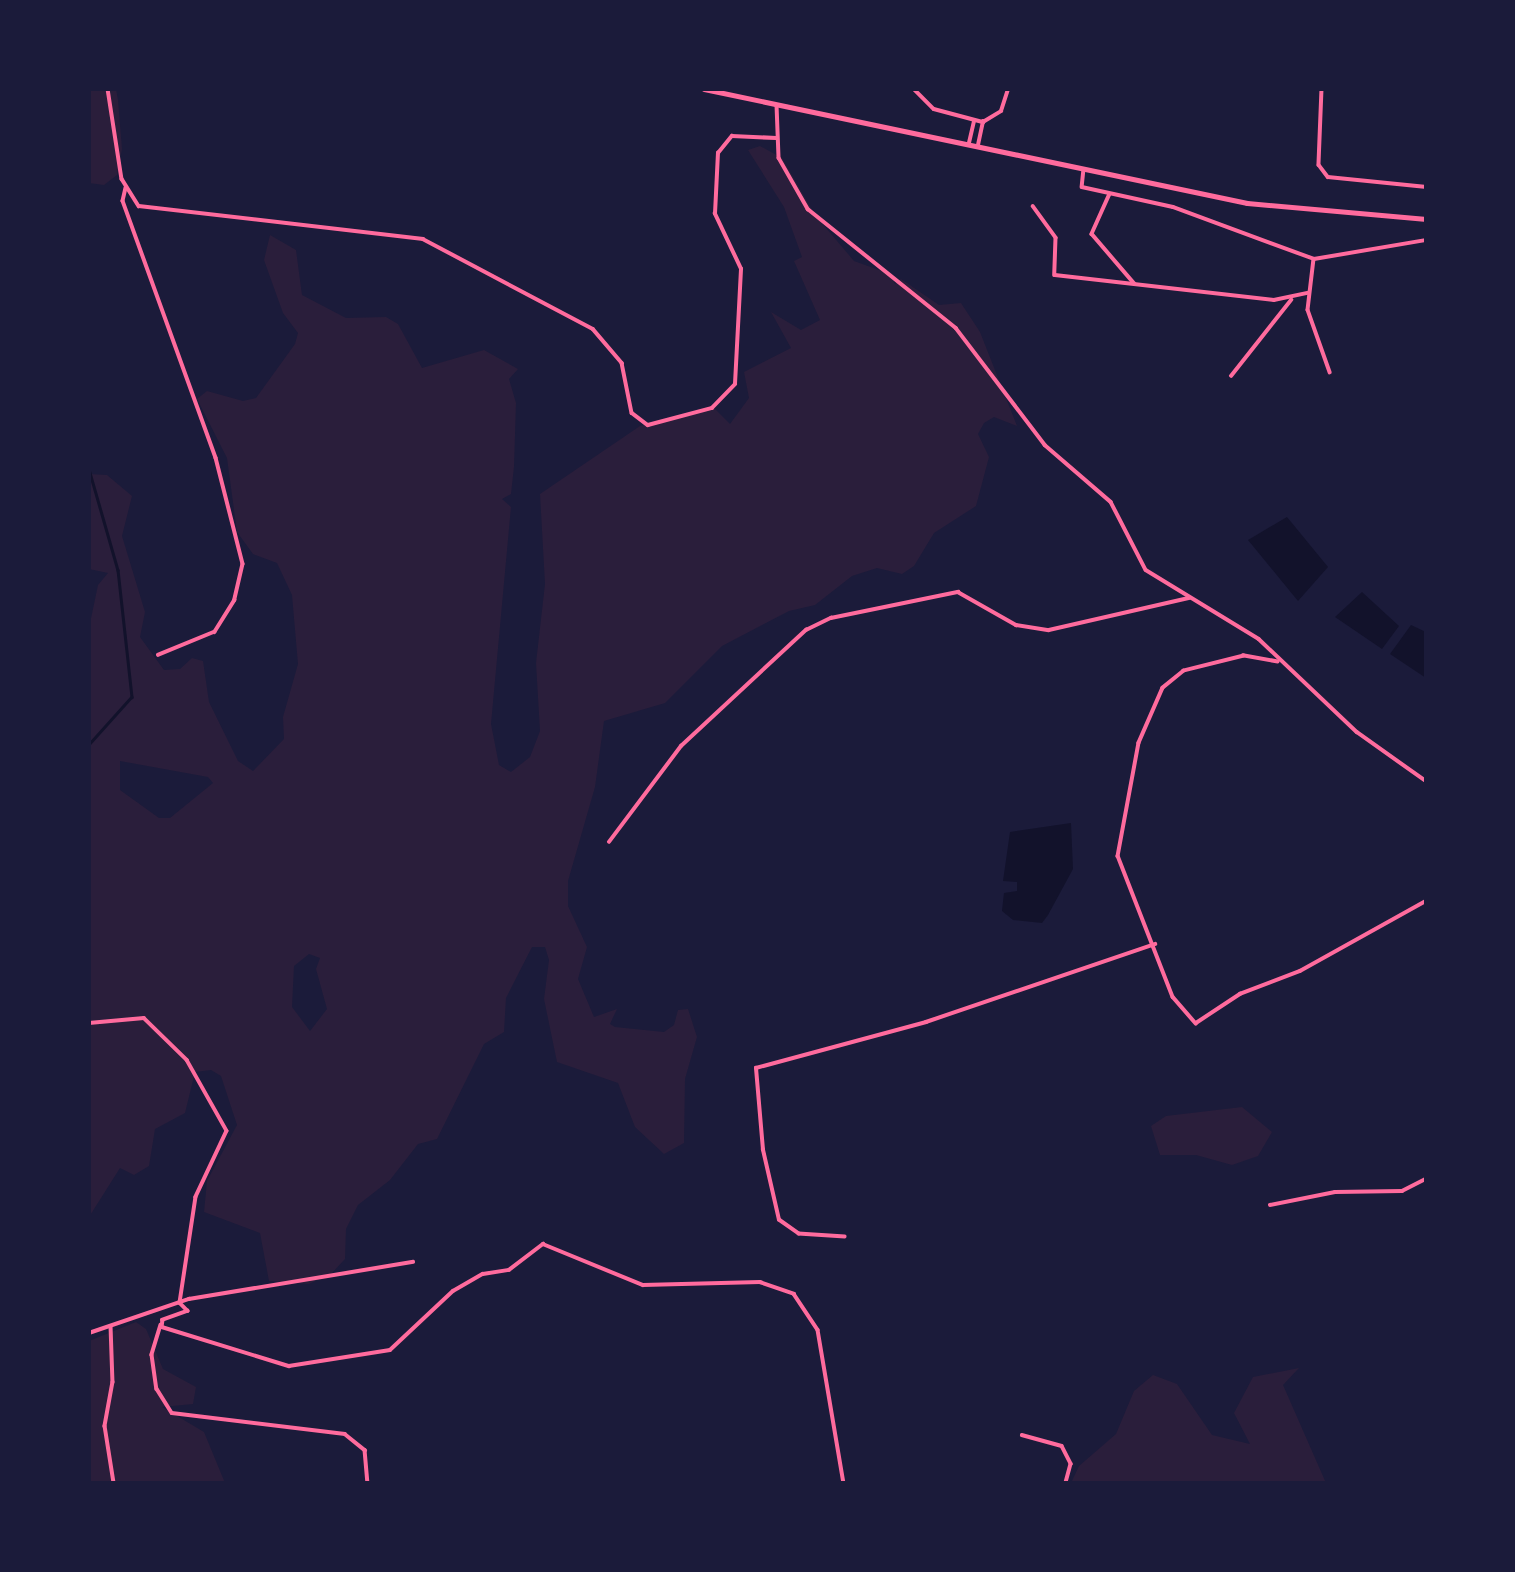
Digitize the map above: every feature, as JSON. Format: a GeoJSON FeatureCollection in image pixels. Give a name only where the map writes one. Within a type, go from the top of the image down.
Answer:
{"type":"FeatureCollection","features":[{"type":"Feature","properties":{"kind":"main road"},"geometry":{"type":"LineString","coordinates":[[704,89],[776,106],[1288,209],[1426,219]]}},
{"type":"Feature","properties":{"kind":"street"},"geometry":{"type":"LineString","coordinates":[[108,89],[126,188],[122,201],[216,458],[243,564],[240,589],[215,632],[159,655]]}},
{"type":"Feature","properties":{"kind":"street"},"geometry":{"type":"LineString","coordinates":[[915,89],[934,109],[983,122],[1000,111],[1008,89]]}},
{"type":"Feature","properties":{"kind":"street"},"geometry":{"type":"LineString","coordinates":[[1322,89],[1319,165],[1328,177],[1426,187]]}},
{"type":"Feature","properties":{"kind":"street"},"geometry":{"type":"LineString","coordinates":[[776,106],[776,138],[784,172],[808,209],[956,328],[1045,445],[1111,502],[1146,570],[1259,639],[1280,662],[1357,732],[1426,781]]}},
{"type":"Feature","properties":{"kind":"street"},"geometry":{"type":"LineString","coordinates":[[969,143],[975,121]]}},
{"type":"Feature","properties":{"kind":"street"},"geometry":{"type":"LineString","coordinates":[[978,145],[983,122]]}},
{"type":"Feature","properties":{"kind":"street"},"geometry":{"type":"LineString","coordinates":[[126,188],[145,208],[423,239],[593,329],[622,363],[636,420],[653,424],[712,408],[735,384],[741,269],[715,214],[718,153],[732,136],[776,138]]}},
{"type":"Feature","properties":{"kind":"street"},"geometry":{"type":"LineString","coordinates":[[1084,169],[1082,187],[1173,207],[1314,259],[1426,240]]}},
{"type":"Feature","properties":{"kind":"street"},"geometry":{"type":"LineString","coordinates":[[1110,194],[1092,234],[1135,283]]}},
{"type":"Feature","properties":{"kind":"street"},"geometry":{"type":"LineString","coordinates":[[1033,206],[1056,238],[1055,275],[1291,300],[1308,293]]}},
{"type":"Feature","properties":{"kind":"street"},"geometry":{"type":"LineString","coordinates":[[1314,259],[1308,293],[1310,324],[1330,372]]}},
{"type":"Feature","properties":{"kind":"street"},"geometry":{"type":"LineString","coordinates":[[1231,376],[1291,300]]}},
{"type":"Feature","properties":{"kind":"street"},"geometry":{"type":"LineString","coordinates":[[609,842],[681,746],[806,631],[831,618],[958,592],[1016,625],[1049,630],[1191,598]]}},
{"type":"Feature","properties":{"kind":"street"},"geometry":{"type":"LineString","coordinates":[[1280,662],[1244,656],[1200,664],[1168,682],[1155,706],[1117,836],[1125,882],[1155,944],[1173,997],[1196,1024],[1240,994],[1300,971],[1426,901]]}},
{"type":"Feature","properties":{"kind":"street"},"geometry":{"type":"LineString","coordinates":[[845,1237],[799,1234],[779,1220],[763,1150],[756,1068],[926,1022],[1155,944]]}},
{"type":"Feature","properties":{"kind":"street"},"geometry":{"type":"LineString","coordinates":[[89,1023],[144,1018],[187,1060],[227,1130],[196,1197],[180,1303]]}},
{"type":"Feature","properties":{"kind":"street"},"geometry":{"type":"LineString","coordinates":[[1270,1205],[1335,1192],[1402,1191],[1426,1179]]}},
{"type":"Feature","properties":{"kind":"street"},"geometry":{"type":"LineString","coordinates":[[161,1325],[263,1363],[375,1356],[468,1281],[509,1270],[550,1242],[643,1285],[760,1282],[794,1294],[818,1330],[844,1483]]}},
{"type":"Feature","properties":{"kind":"street"},"geometry":{"type":"LineString","coordinates":[[89,1333],[180,1303],[412,1262]]}},
{"type":"Feature","properties":{"kind":"street"},"geometry":{"type":"LineString","coordinates":[[180,1303],[188,1311],[161,1325],[152,1355],[160,1396],[172,1413],[345,1433],[365,1450],[368,1483]]}},
{"type":"Feature","properties":{"kind":"street"},"geometry":{"type":"LineString","coordinates":[[111,1325],[113,1382],[105,1426],[114,1483]]}},
{"type":"Feature","properties":{"kind":"street"},"geometry":{"type":"LineString","coordinates":[[1023,1435],[1062,1446],[1071,1464],[1066,1483]]}},
{"type":"Feature","properties":{"kind":"shaded area"},"geometry":{"type":"Polygon","coordinates":[[[89,89],[116,89],[118,100],[122,149],[117,175],[104,185],[89,183],[89,89]]]}},
{"type":"Feature","properties":{"kind":"shaded area"},"geometry":{"type":"Polygon","coordinates":[[[760,146],[782,158],[815,215],[854,261],[890,274],[895,284],[901,279],[939,305],[961,303],[980,332],[1017,426],[994,417],[984,423],[978,434],[989,457],[976,506],[934,533],[914,566],[902,574],[877,568],[852,576],[815,605],[789,611],[722,646],[665,703],[604,721],[595,787],[568,881],[568,906],[587,947],[578,979],[594,1017],[617,1009],[610,1024],[615,1027],[664,1032],[674,1025],[678,1010],[688,1009],[697,1037],[685,1079],[684,1143],[664,1154],[635,1127],[618,1083],[557,1062],[544,999],[549,960],[545,947],[532,947],[506,998],[504,1032],[484,1044],[437,1139],[418,1144],[390,1180],[358,1205],[346,1229],[345,1259],[332,1273],[309,1284],[269,1281],[260,1233],[204,1212],[207,1181],[237,1125],[221,1076],[211,1070],[195,1072],[185,1113],[155,1129],[149,1166],[134,1175],[120,1168],[89,1217],[89,628],[98,585],[108,573],[89,569],[89,474],[107,475],[132,496],[122,536],[145,612],[140,637],[164,670],[180,669],[192,658],[203,661],[209,702],[238,761],[253,771],[284,739],[283,717],[298,664],[292,595],[277,563],[253,554],[237,532],[227,458],[197,399],[207,391],[243,401],[256,398],[295,344],[298,333],[283,313],[264,260],[270,235],[296,250],[302,295],[346,318],[386,317],[398,324],[422,368],[484,350],[518,369],[509,379],[516,403],[514,467],[511,494],[502,499],[511,507],[491,724],[499,765],[511,772],[530,757],[540,731],[536,663],[545,584],[540,494],[640,426],[714,408],[730,424],[749,398],[744,372],[791,348],[771,312],[801,330],[820,320],[794,261],[802,257],[784,207],[748,150],[760,146]],[[120,761],[120,790],[159,818],[170,818],[213,783],[208,777],[120,761]],[[309,954],[294,966],[292,1007],[310,1031],[327,1009],[316,969],[320,958],[309,954]]]}},
{"type":"Feature","properties":{"kind":"shaded area"},"geometry":{"type":"Polygon","coordinates":[[[1287,517],[1328,567],[1298,601],[1248,540],[1287,517]]]}},
{"type":"Feature","properties":{"kind":"shaded area"},"geometry":{"type":"Polygon","coordinates":[[[1362,592],[1399,626],[1382,649],[1335,617],[1362,592]]]}},
{"type":"Feature","properties":{"kind":"shaded area"},"geometry":{"type":"Polygon","coordinates":[[[1411,625],[1426,632],[1426,678],[1390,654],[1411,625]]]}},
{"type":"Feature","properties":{"kind":"shaded area"},"geometry":{"type":"Polygon","coordinates":[[[1071,823],[1073,869],[1048,915],[1042,923],[1013,920],[1002,911],[1004,893],[1017,891],[1017,882],[1003,881],[1010,832],[1071,823]]]}},
{"type":"Feature","properties":{"kind":"shaded area"},"geometry":{"type":"Polygon","coordinates":[[[1242,1107],[1272,1132],[1258,1156],[1232,1165],[1196,1155],[1160,1155],[1151,1126],[1166,1116],[1242,1107]]]}},
{"type":"Feature","properties":{"kind":"shaded area"},"geometry":{"type":"Polygon","coordinates":[[[136,1322],[146,1329],[163,1369],[196,1387],[193,1404],[162,1407],[204,1432],[225,1483],[89,1483],[89,1341],[136,1322]]]}},
{"type":"Feature","properties":{"kind":"shaded area"},"geometry":{"type":"Polygon","coordinates":[[[1299,1368],[1283,1385],[1326,1483],[1071,1483],[1079,1466],[1116,1434],[1134,1391],[1153,1375],[1177,1384],[1212,1435],[1250,1444],[1234,1413],[1253,1377],[1299,1368]]]}},
{"type":"Feature","properties":{"kind":"waterway"},"geometry":{"type":"LineString","coordinates":[[89,469],[118,570],[132,697],[89,745]]}}]}
